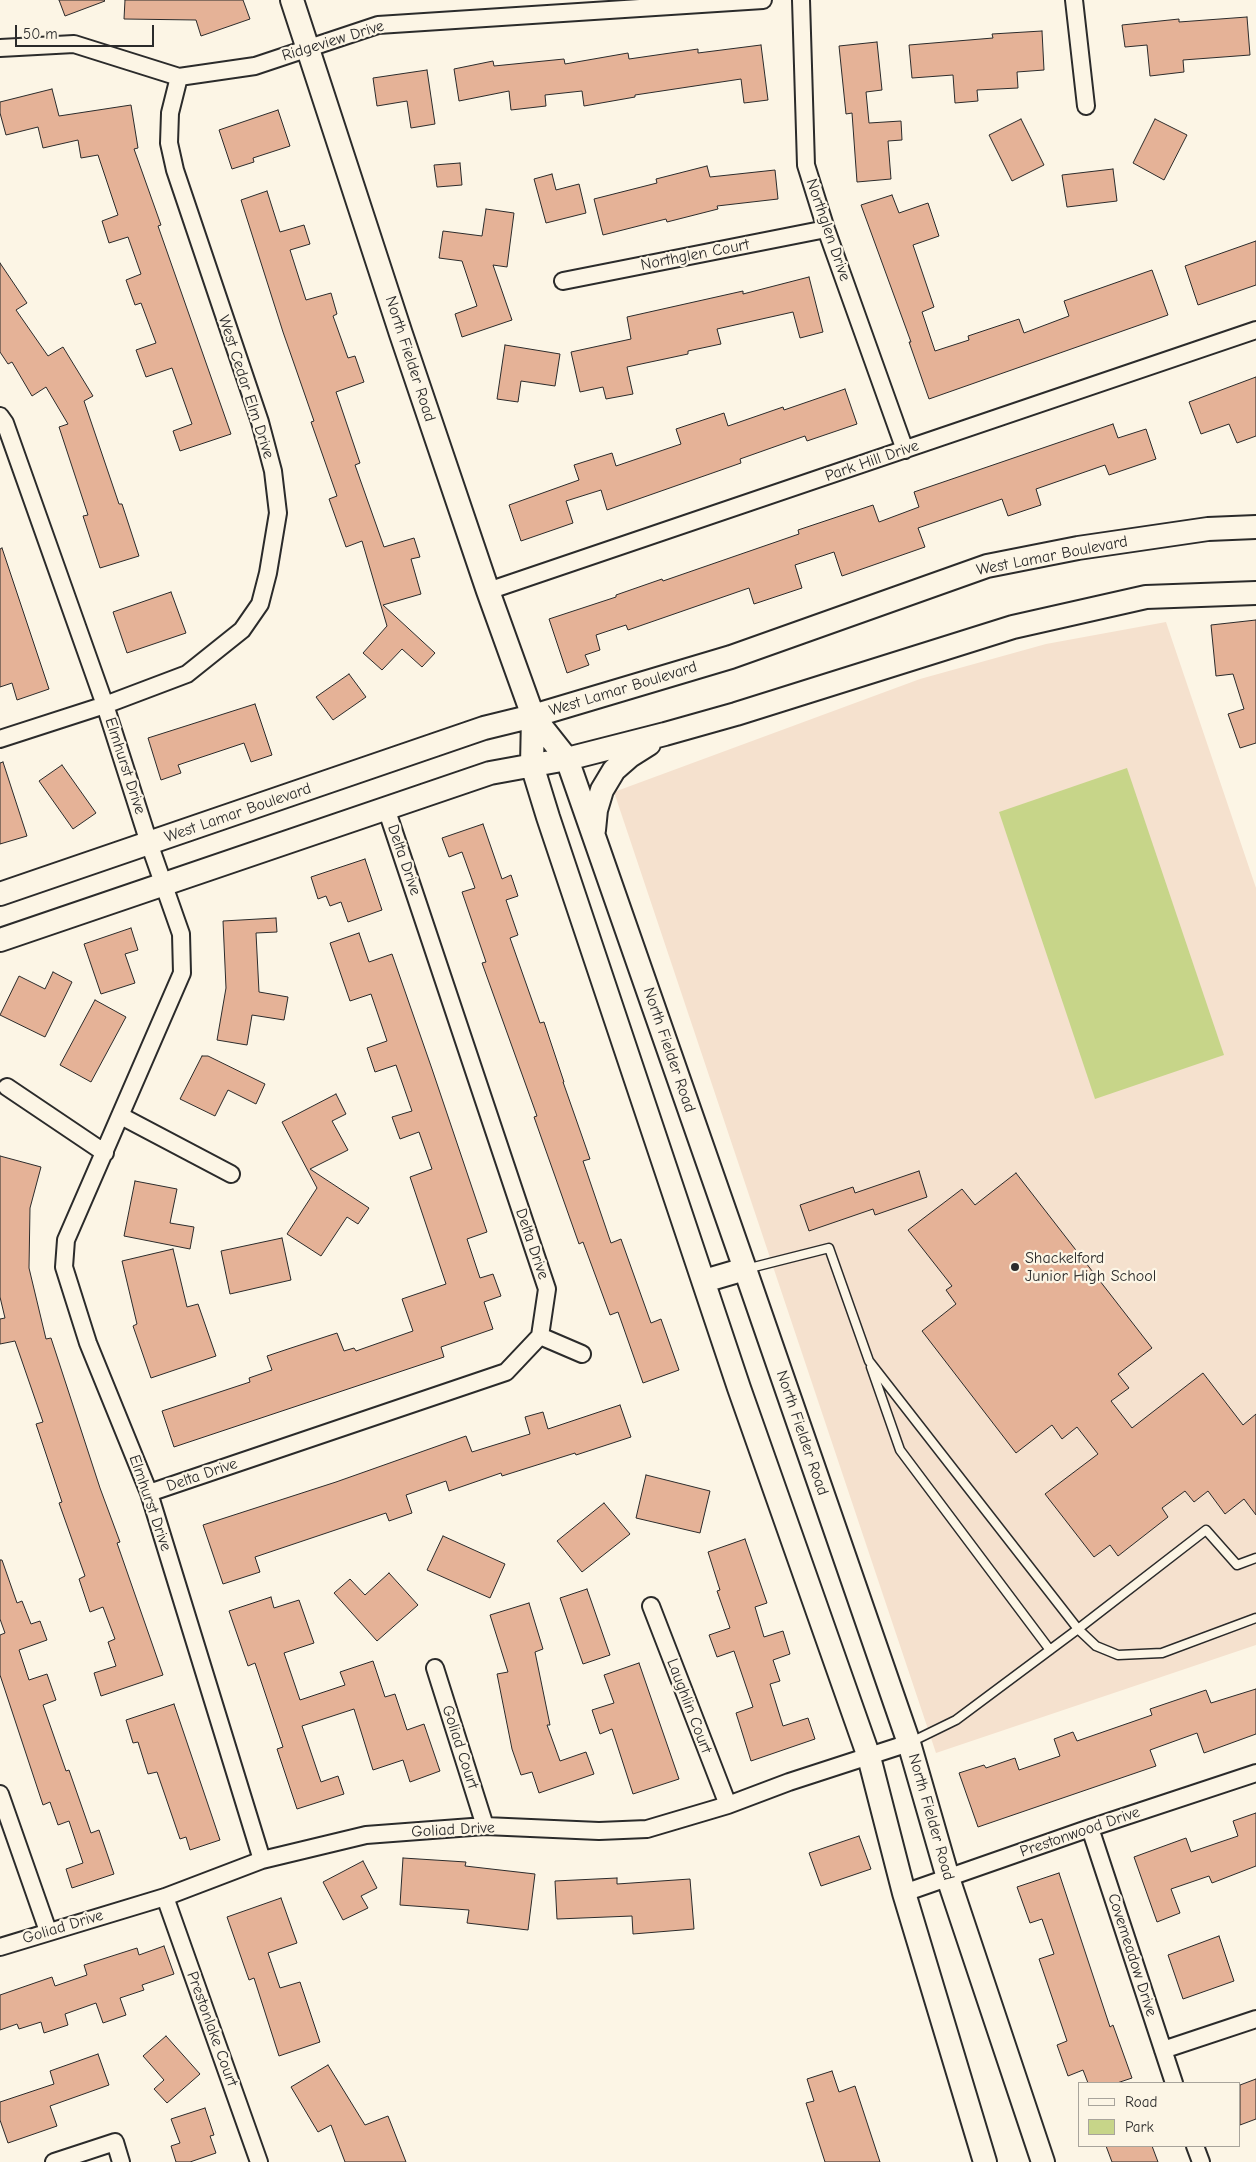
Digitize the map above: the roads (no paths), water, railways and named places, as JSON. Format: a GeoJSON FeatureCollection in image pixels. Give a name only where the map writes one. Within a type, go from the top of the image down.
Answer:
{"type":"FeatureCollection","features":[{"type":"Feature","properties":{"kind":"main road","name":"North Fielder Road"},"geometry":{"type":"LineString","coordinates":[[292,0],[401,334],[533,716],[567,759],[746,1269],[909,1743],[948,1878],[1043,2162]]}},
{"type":"Feature","properties":{"kind":"main road","name":"West Lamar Boulevard"},"geometry":{"type":"LineString","coordinates":[[0,894],[484,728],[533,716],[731,657],[987,566],[1078,548],[1208,530],[1256,527]]}},
{"type":"Feature","properties":{"kind":"main road"},"geometry":{"type":"LineString","coordinates":[[0,940],[490,773],[567,759],[665,734],[736,714],[1013,627],[1146,597],[1256,592]]}},
{"type":"Feature","properties":{"kind":"main road","name":"North Fielder Road"},"geometry":{"type":"LineString","coordinates":[[533,716],[532,765],[704,1282],[869,1757],[904,1893],[985,2162]]}},
{"type":"Feature","properties":{"kind":"main road"},"geometry":{"type":"LineString","coordinates":[[594,836],[596,810],[602,790],[614,770],[630,756],[665,734]]}},
{"type":"Feature","properties":{"kind":"main road"},"geometry":{"type":"LineString","coordinates":[[704,1282],[746,1269]]}},
{"type":"Feature","properties":{"kind":"street","name":"Ridgeview Drive"},"geometry":{"type":"LineString","coordinates":[[0,48],[74,44],[179,76],[255,66],[378,25],[762,0]]}},
{"type":"Feature","properties":{"kind":"street","name":"Northglen Drive"},"geometry":{"type":"LineString","coordinates":[[801,0],[806,165],[826,228],[905,450]]}},
{"type":"Feature","properties":{"kind":"street"},"geometry":{"type":"LineString","coordinates":[[1074,0],[1086,106]]}},
{"type":"Feature","properties":{"kind":"street","name":"West Cedar Elm Drive"},"geometry":{"type":"LineString","coordinates":[[0,739],[105,705],[188,674],[242,630],[260,604],[268,573],[278,513],[273,471],[260,422],[175,170],[169,143],[170,113],[179,76]]}},
{"type":"Feature","properties":{"kind":"street","name":"Northglen Court"},"geometry":{"type":"LineString","coordinates":[[564,281],[826,228]]}},
{"type":"Feature","properties":{"kind":"street","name":"Park Hill Drive"},"geometry":{"type":"LineString","coordinates":[[488,590],[1256,330]]}},
{"type":"Feature","properties":{"kind":"street","name":"Elmhurst Drive"},"geometry":{"type":"LineString","coordinates":[[0,416],[5,423],[105,705],[149,843],[182,934],[182,973],[66,1240],[64,1267],[88,1343],[149,1493],[262,1860]]}},
{"type":"Feature","properties":{"kind":"street","name":"Delta Drive"},"geometry":{"type":"LineString","coordinates":[[149,1493],[506,1372],[540,1336],[547,1288],[386,808]]}},
{"type":"Feature","properties":{"kind":"street"},"geometry":{"type":"LineString","coordinates":[[7,1087],[105,1153]]}},
{"type":"Feature","properties":{"kind":"street"},"geometry":{"type":"LineString","coordinates":[[121,1116],[231,1174]]}},
{"type":"Feature","properties":{"kind":"street"},"geometry":{"type":"LineString","coordinates":[[540,1336],[582,1354]]}},
{"type":"Feature","properties":{"kind":"street","name":"Laughlin Court"},"geometry":{"type":"LineString","coordinates":[[651,1606],[728,1805]]}},
{"type":"Feature","properties":{"kind":"street","name":"Goliad Court"},"geometry":{"type":"LineString","coordinates":[[435,1668],[485,1826]]}},
{"type":"Feature","properties":{"kind":"street","name":"Goliad Drive"},"geometry":{"type":"LineString","coordinates":[[0,1946],[165,1897],[262,1860],[366,1835],[485,1826],[599,1831],[647,1829],[728,1805],[789,1782],[909,1743]]}},
{"type":"Feature","properties":{"kind":"street","name":"Prestonwood Drive"},"geometry":{"type":"LineString","coordinates":[[904,1893],[1090,1828],[1256,1773]]}},
{"type":"Feature","properties":{"kind":"street"},"geometry":{"type":"LineString","coordinates":[[0,1794],[48,1931]]}},
{"type":"Feature","properties":{"kind":"street","name":"Covemeadow Drive"},"geometry":{"type":"LineString","coordinates":[[1090,1828],[1174,2082]]}},
{"type":"Feature","properties":{"kind":"street","name":"Prestonlake Court"},"geometry":{"type":"LineString","coordinates":[[165,1897],[259,2162]]}},
{"type":"Feature","properties":{"kind":"street"},"geometry":{"type":"LineString","coordinates":[[1163,2050],[1256,2019]]}},
{"type":"Feature","properties":{"kind":"street"},"geometry":{"type":"LineString","coordinates":[[54,2162],[114,2142],[121,2162]]}},
{"type":"Feature","properties":{"kind":"street"},"geometry":{"type":"LineString","coordinates":[[1195,2147],[1201,2162]]}},
{"type":"Feature","properties":{"kind":"lane"},"geometry":{"type":"LineString","coordinates":[[746,1269],[829,1248],[900,1450],[1050,1650]]}},
{"type":"Feature","properties":{"kind":"lane"},"geometry":{"type":"LineString","coordinates":[[869,1361],[1078,1629],[1096,1646],[1118,1655],[1162,1653],[1256,1618]]}},
{"type":"Feature","properties":{"kind":"lane"},"geometry":{"type":"LineString","coordinates":[[909,1743],[956,1720],[1206,1530],[1237,1565],[1256,1558]]}},
{"type":"Feature","properties":{"kind":"place","name":"Shackelford Junior High School"},"geometry":{"type":"Point","coordinates":[1015,1267]}}]}
